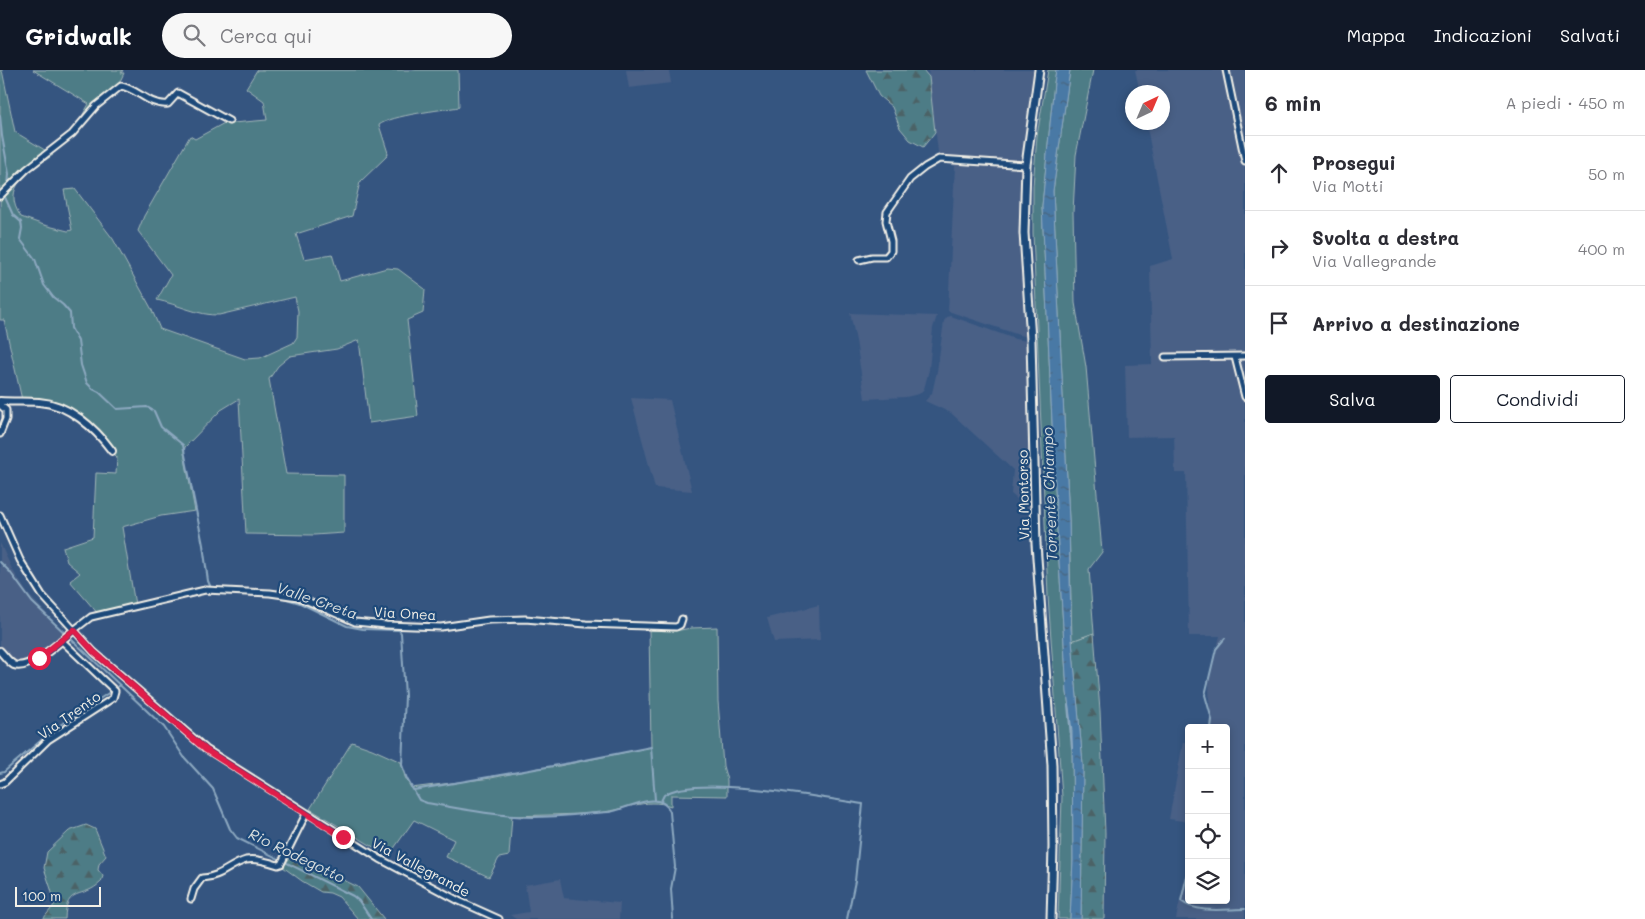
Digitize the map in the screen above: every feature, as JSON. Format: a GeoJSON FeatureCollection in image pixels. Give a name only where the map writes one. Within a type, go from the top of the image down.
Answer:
{"type":"FeatureCollection","features":[{"type":"Feature","properties":{"kind":"main road","name":"Via Montorso"},"geometry":{"type":"LineString","coordinates":[[1039,70],[1026,165],[1024,233],[1031,349],[1036,544],[1052,765],[1053,847],[1051,919]]}},
{"type":"Feature","properties":{"kind":"street"},"geometry":{"type":"LineString","coordinates":[[1226,70],[1245,161]]}},
{"type":"Feature","properties":{"kind":"street"},"geometry":{"type":"LineString","coordinates":[[0,196],[27,169],[72,134],[96,106],[120,86],[127,87],[155,103],[163,105],[168,104],[178,93],[229,121]]}},
{"type":"Feature","properties":{"kind":"street"},"geometry":{"type":"LineString","coordinates":[[859,260],[872,257],[886,257],[891,251],[891,241],[886,221],[887,212],[910,179],[938,159],[1026,165]]}},
{"type":"Feature","properties":{"kind":"street"},"geometry":{"type":"LineString","coordinates":[[1165,357],[1245,356]]}},
{"type":"Feature","properties":{"kind":"street"},"geometry":{"type":"LineString","coordinates":[[1236,357],[1245,397]]}},
{"type":"Feature","properties":{"kind":"street"},"geometry":{"type":"LineString","coordinates":[[0,403],[40,402],[61,407],[92,428],[112,451]]}},
{"type":"Feature","properties":{"kind":"street"},"geometry":{"type":"LineString","coordinates":[[0,403],[6,410],[6,418],[0,434]]}},
{"type":"Feature","properties":{"kind":"street","name":"Via Vallegrande"},"geometry":{"type":"LineString","coordinates":[[0,515],[20,560],[42,595],[72,632],[206,750],[383,861],[443,893],[498,919]]}},
{"type":"Feature","properties":{"kind":"street","name":"Via Onea"},"geometry":{"type":"LineString","coordinates":[[72,632],[91,617],[205,590],[270,593],[298,597],[355,622],[386,626],[441,627],[489,620],[525,619],[676,628],[682,620]]}},
{"type":"Feature","properties":{"kind":"street"},"geometry":{"type":"LineString","coordinates":[[0,651],[12,664],[19,666],[39,658],[72,632]]}},
{"type":"Feature","properties":{"kind":"street","name":"Via Trento"},"geometry":{"type":"LineString","coordinates":[[0,784],[5,782],[48,740],[113,698],[113,689],[63,639]]}},
{"type":"Feature","properties":{"kind":"street"},"geometry":{"type":"LineString","coordinates":[[191,899],[194,889],[202,878],[220,875],[247,860],[278,865],[282,861],[306,814]]}},
{"type":"Feature","properties":{"kind":"shaded area"},"geometry":{"type":"Polygon","coordinates":[[[626,70],[669,70],[671,83],[629,88],[626,70]]]}},
{"type":"Feature","properties":{"kind":"shaded area"},"geometry":{"type":"Polygon","coordinates":[[[928,70],[1037,70],[1026,132],[1024,157],[1028,337],[948,311],[955,166],[939,160],[928,70]]]}},
{"type":"Feature","properties":{"kind":"shaded area"},"geometry":{"type":"Polygon","coordinates":[[[1135,70],[1245,70],[1245,919],[1176,919],[1185,876],[1185,904],[1230,904],[1230,724],[1210,724],[1209,679],[1220,636],[1189,636],[1186,473],[1175,473],[1174,436],[1127,437],[1125,365],[1152,364],[1150,266],[1173,259],[1147,130],[1170,130],[1170,85],[1138,85],[1135,70]]]}},
{"type":"Feature","properties":{"kind":"shaded area"},"geometry":{"type":"Polygon","coordinates":[[[850,313],[937,316],[933,328],[929,370],[924,389],[919,394],[906,397],[865,399],[850,313]]]}},
{"type":"Feature","properties":{"kind":"shaded area"},"geometry":{"type":"Polygon","coordinates":[[[951,316],[1015,339],[1027,341],[1034,488],[1033,512],[1011,494],[1013,470],[951,413],[925,401],[932,393],[944,321],[947,317],[951,316]]]}},
{"type":"Feature","properties":{"kind":"shaded area"},"geometry":{"type":"Polygon","coordinates":[[[631,398],[670,400],[692,491],[655,488],[631,398]]]}},
{"type":"Feature","properties":{"kind":"shaded area"},"geometry":{"type":"Polygon","coordinates":[[[0,543],[12,569],[28,594],[67,635],[56,647],[20,666],[0,651],[0,543]]]}},
{"type":"Feature","properties":{"kind":"shaded area"},"geometry":{"type":"Polygon","coordinates":[[[819,605],[820,640],[774,642],[767,618],[819,605]]]}},
{"type":"Feature","properties":{"kind":"shaded area"},"geometry":{"type":"Polygon","coordinates":[[[1183,742],[1185,742],[1185,821],[1169,819],[1183,742]]]}},
{"type":"Feature","properties":{"kind":"shaded area"},"geometry":{"type":"Polygon","coordinates":[[[560,879],[564,898],[620,903],[619,919],[516,919],[510,915],[529,912],[525,885],[560,879]]]}},
{"type":"Feature","properties":{"kind":"green space"},"geometry":{"type":"Polygon","coordinates":[[[0,70],[2,70],[15,132],[53,155],[27,173],[16,188],[14,196],[15,206],[21,217],[44,225],[68,231],[72,230],[64,190],[75,189],[113,239],[151,308],[160,329],[245,359],[260,358],[293,343],[297,337],[298,311],[295,297],[219,315],[204,314],[157,300],[171,275],[138,231],[144,216],[190,136],[195,139],[228,121],[233,123],[267,120],[264,101],[246,88],[257,70],[458,70],[459,107],[394,118],[379,125],[388,153],[360,182],[352,216],[296,234],[304,259],[332,254],[340,281],[387,268],[398,269],[425,289],[423,313],[407,320],[418,416],[369,423],[359,340],[337,349],[290,356],[278,366],[269,379],[286,474],[344,475],[344,533],[314,535],[246,534],[239,399],[221,410],[185,447],[184,453],[195,511],[161,516],[122,527],[135,605],[99,615],[70,581],[80,573],[67,562],[63,547],[93,537],[96,473],[116,474],[117,457],[86,425],[55,406],[22,400],[4,320],[0,320],[0,70]]]}},
{"type":"Feature","properties":{"kind":"green space"},"geometry":{"type":"Polygon","coordinates":[[[33,70],[123,70],[121,73],[124,73],[113,96],[87,120],[82,116],[89,104],[33,70]]]}},
{"type":"Feature","properties":{"kind":"green space"},"geometry":{"type":"Polygon","coordinates":[[[866,70],[923,70],[929,77],[935,132],[923,147],[910,140],[900,128],[892,107],[879,96],[866,70]]]}},
{"type":"Feature","properties":{"kind":"green space"},"geometry":{"type":"Polygon","coordinates":[[[1048,70],[1056,70],[1042,206],[1057,529],[1067,692],[1072,731],[1073,860],[1070,919],[1058,919],[1062,797],[1048,596],[1033,232],[1033,186],[1037,136],[1048,70]]]}},
{"type":"Feature","properties":{"kind":"green space"},"geometry":{"type":"Polygon","coordinates":[[[1070,70],[1093,70],[1076,155],[1073,212],[1075,303],[1086,367],[1102,552],[1089,569],[1094,633],[1072,641],[1069,520],[1053,191],[1070,70]]]}},
{"type":"Feature","properties":{"kind":"green space"},"geometry":{"type":"Polygon","coordinates":[[[717,627],[718,701],[723,766],[727,780],[727,796],[671,795],[671,806],[652,803],[596,813],[512,816],[509,856],[499,858],[489,877],[446,857],[454,840],[414,820],[390,854],[387,855],[310,809],[352,742],[401,762],[405,777],[411,788],[491,778],[651,747],[649,630],[675,631],[717,627]]]}},
{"type":"Feature","properties":{"kind":"green space"},"geometry":{"type":"Polygon","coordinates":[[[1094,633],[1100,711],[1105,833],[1104,919],[1081,919],[1083,765],[1072,641],[1094,633]]]}},
{"type":"Feature","properties":{"kind":"green space"},"geometry":{"type":"Polygon","coordinates":[[[86,825],[95,829],[106,856],[99,864],[98,870],[103,876],[101,882],[88,891],[72,897],[66,908],[65,919],[43,919],[55,904],[44,868],[47,852],[69,831],[86,825]]]}},
{"type":"Feature","properties":{"kind":"green space"},"geometry":{"type":"Polygon","coordinates":[[[292,855],[358,887],[384,919],[358,919],[339,897],[321,892],[302,881],[283,867],[292,855]]]}},
{"type":"Feature","properties":{"kind":"water"},"geometry":{"type":"Polygon","coordinates":[[[1056,70],[1070,70],[1053,191],[1069,520],[1071,629],[1083,765],[1081,919],[1070,919],[1073,860],[1072,731],[1067,692],[1057,529],[1042,206],[1056,70]]]}},
{"type":"Feature","properties":{"kind":"waterway"},"geometry":{"type":"LineString","coordinates":[[0,115],[9,174],[8,187]]}},
{"type":"Feature","properties":{"kind":"waterway","name":"Valle Creta"},"geometry":{"type":"LineString","coordinates":[[4,195],[13,215],[21,222],[20,239],[35,259],[44,285],[53,297],[70,313],[71,328],[78,341],[81,365],[87,383],[117,409],[147,407],[154,411],[161,427],[183,445],[203,545],[208,581],[211,588]]}},
{"type":"Feature","properties":{"kind":"waterway","name":"Rio Rodegotto"},"geometry":{"type":"LineString","coordinates":[[0,562],[10,572],[32,602],[164,727],[184,757],[213,789],[230,829],[237,838],[353,896],[359,901],[371,919]]}},
{"type":"Feature","properties":{"kind":"waterway","name":"Valle Creta"},"geometry":{"type":"LineString","coordinates":[[280,597],[300,603],[347,626],[363,629],[399,630],[401,633],[405,696],[402,765],[407,779],[419,800],[470,811],[526,817],[609,812],[651,800],[659,801],[665,805],[670,812],[675,867],[671,889],[673,919]]}},
{"type":"Feature","properties":{"kind":"waterway"},"geometry":{"type":"LineString","coordinates":[[1212,724],[1205,695],[1216,649],[1225,638]]}},
{"type":"Feature","properties":{"kind":"waterway"},"geometry":{"type":"LineString","coordinates":[[0,773],[4,772],[57,727],[119,686]]}},
{"type":"Feature","properties":{"kind":"waterway","name":"Torrente Chiampo"},"geometry":{"type":"LineString","coordinates":[[1068,705],[1072,748]]}},
{"type":"Feature","properties":{"kind":"waterway"},"geometry":{"type":"LineString","coordinates":[[414,790],[651,747],[655,800]]}},
{"type":"Feature","properties":{"kind":"waterway"},"geometry":{"type":"LineString","coordinates":[[661,801],[664,795],[680,789],[730,787],[760,789],[863,804],[855,881],[847,919]]}},
{"type":"Feature","properties":{"kind":"waterway"},"geometry":{"type":"LineString","coordinates":[[1185,884],[1181,901],[1185,903]]}},
{"type":"Feature","properties":{"kind":"waterway"},"geometry":{"type":"LineString","coordinates":[[1186,904],[1203,909],[1245,909]]}},
{"type":"Feature","properties":{"kind":"route"},"geometry":{"type":"LineString","coordinates":[[39,658],[74,630],[94,652],[206,750],[343,837]]}}]}
